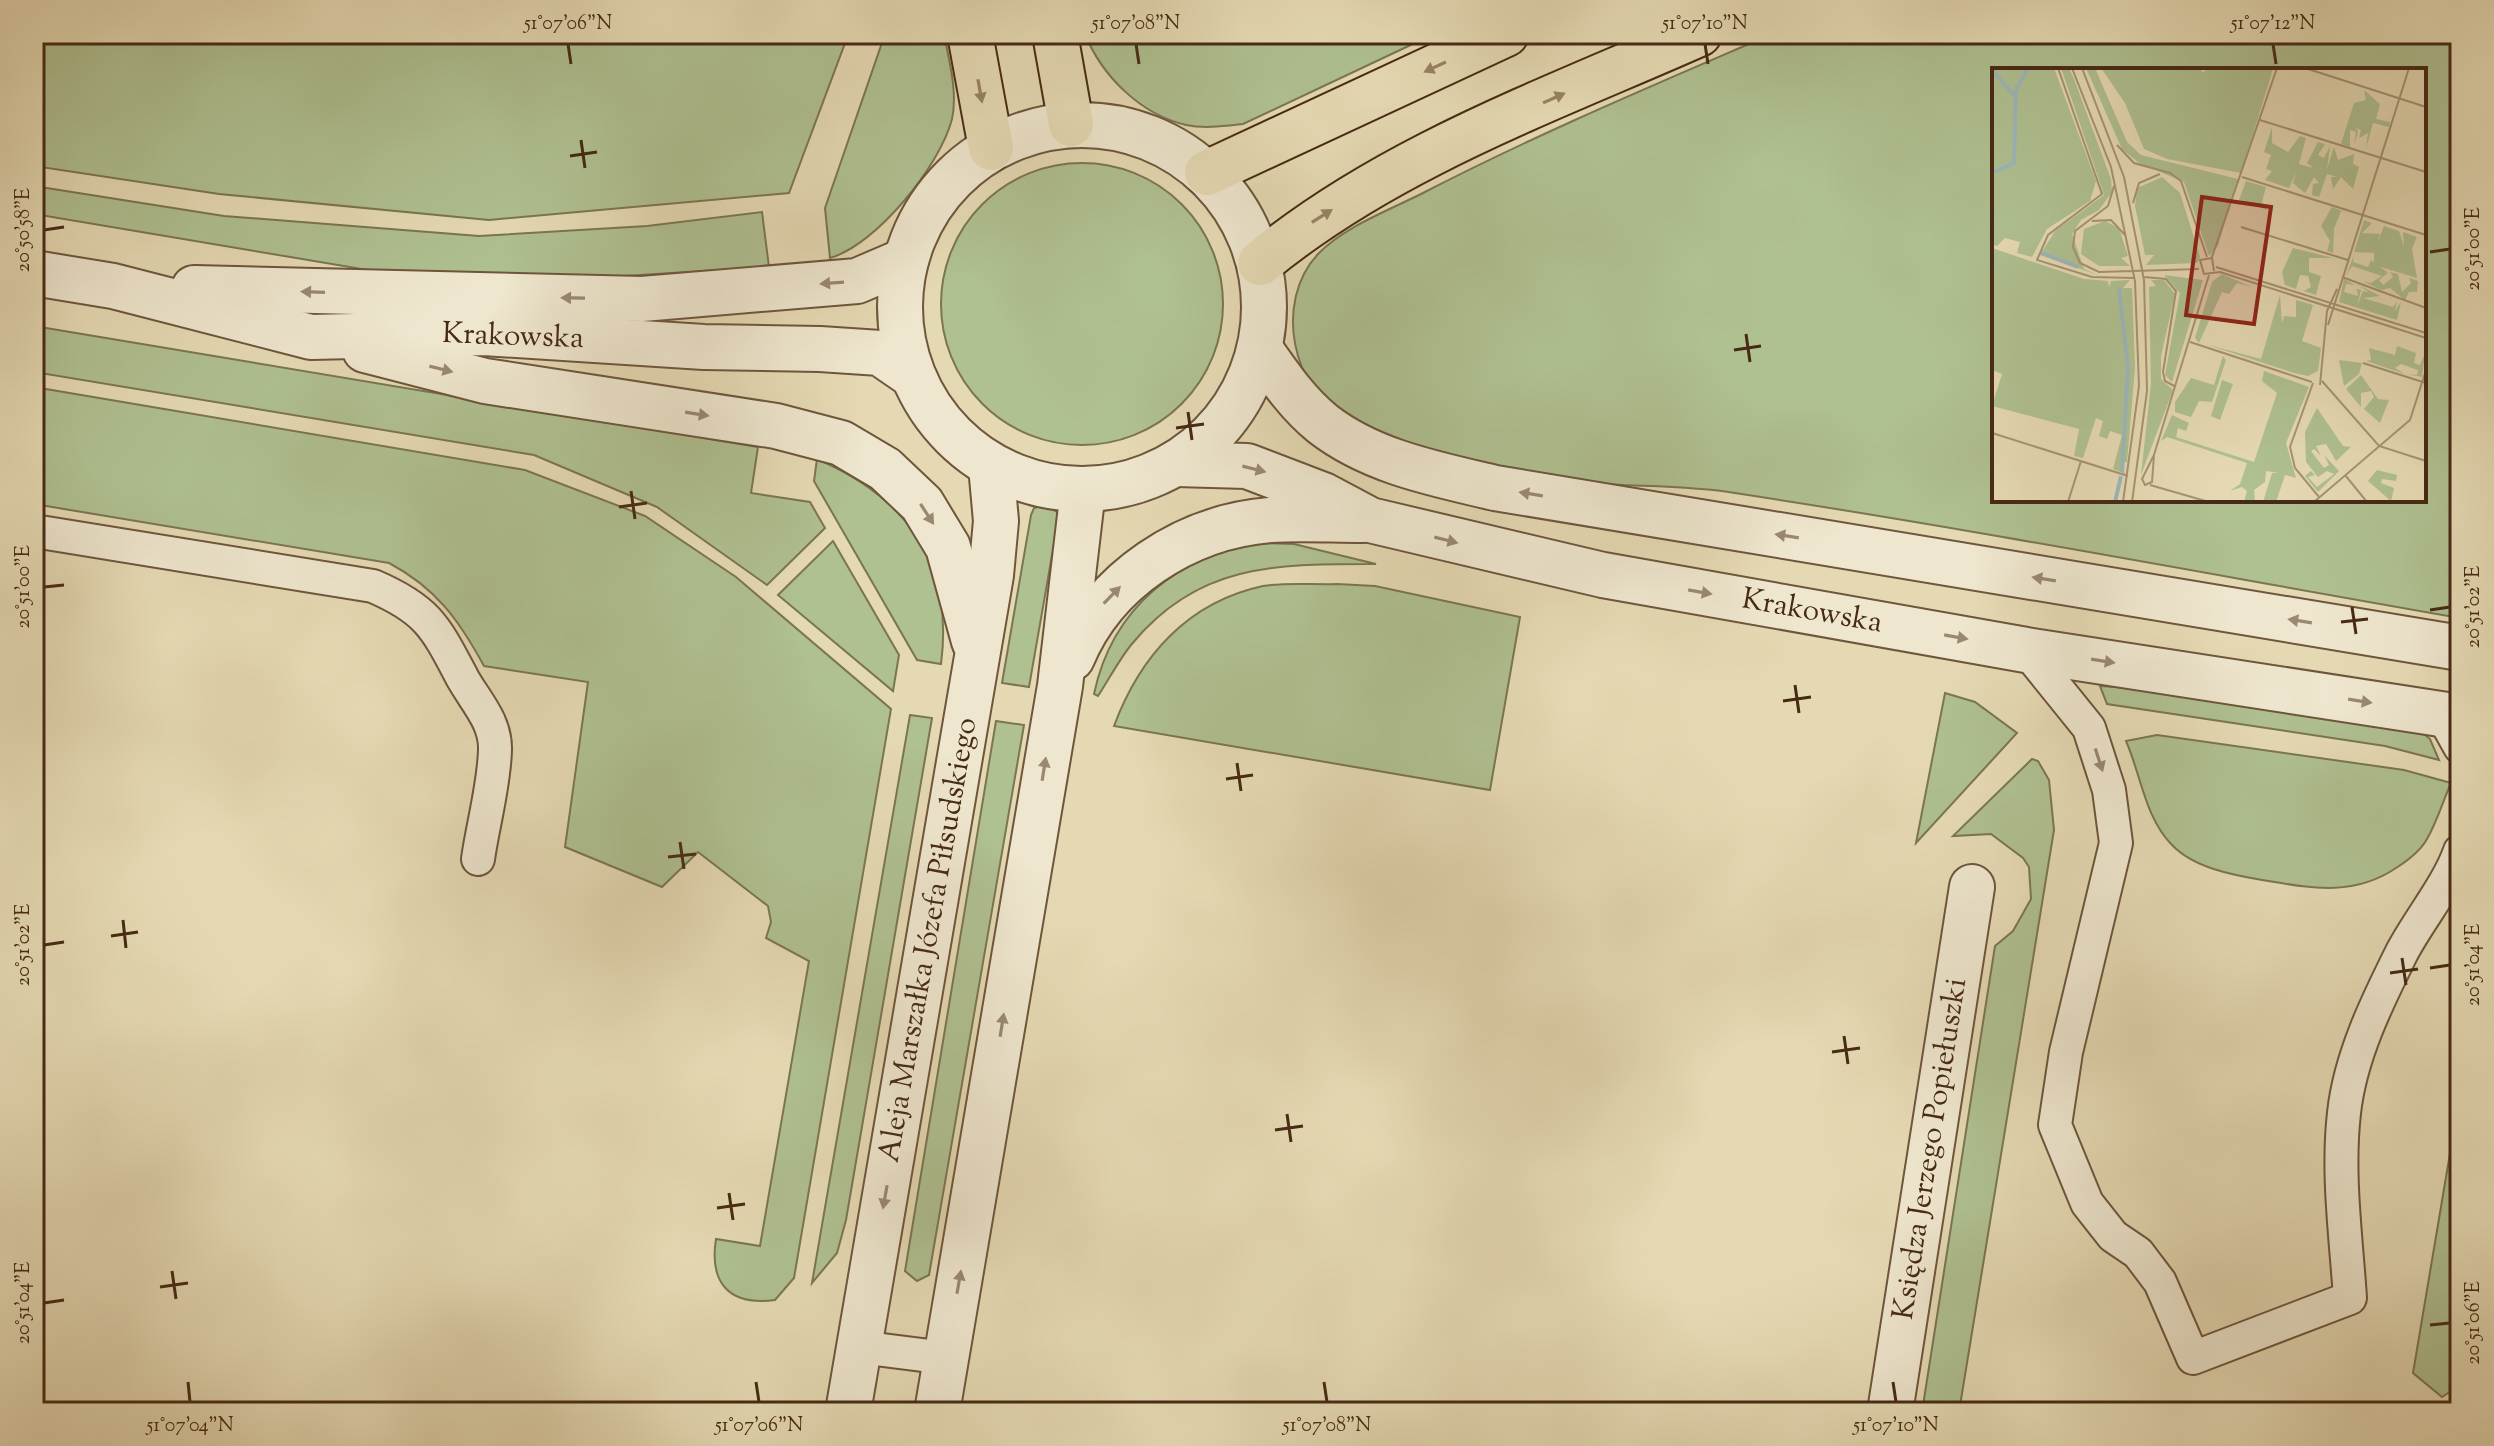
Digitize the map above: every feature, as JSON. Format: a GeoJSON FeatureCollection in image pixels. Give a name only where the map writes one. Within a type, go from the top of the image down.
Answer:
{"type":"FeatureCollection","features":[{"type":"Feature","properties":{"kind":"highway"},"geometry":{"type":"LineString","coordinates":[[970,34],[991,148]]}},
{"type":"Feature","properties":{"kind":"highway"},"geometry":{"type":"LineString","coordinates":[[1055,34],[1071,124]]}},
{"type":"Feature","properties":{"kind":"highway"},"geometry":{"type":"LineString","coordinates":[[1260,263],[1302,229],[1397,172],[1699,34]]}},
{"type":"Feature","properties":{"kind":"highway"},"geometry":{"type":"LineString","coordinates":[[1207,173],[1496,36]]}},
{"type":"Feature","properties":{"kind":"street"},"geometry":{"type":"LineString","coordinates":[[1071,124],[1121,128],[1167,144],[1207,173],[1230,199],[1249,229],[1260,263],[1265,306],[1260,349],[1249,383],[1231,415],[1206,442],[1176,464],[1132,483],[1083,490],[1036,484],[991,466],[958,442],[931,411],[912,375],[901,337],[899,298],[906,260],[923,215],[953,178],[991,148],[1029,131],[1071,124]]}},
{"type":"Feature","properties":{"kind":"street","name":"Krakowska"},"geometry":{"type":"LineString","coordinates":[[113,286],[642,299],[857,281],[906,260]]}},
{"type":"Feature","properties":{"kind":"street","name":"Krakowska"},"geometry":{"type":"LineString","coordinates":[[34,273],[113,286],[311,337],[484,333],[704,347],[820,349],[880,353],[912,375]]}},
{"type":"Feature","properties":{"kind":"street"},"geometry":{"type":"LineString","coordinates":[[311,337],[485,381],[776,426],[841,443],[885,469],[922,504],[948,547],[977,651]]}},
{"type":"Feature","properties":{"kind":"street"},"geometry":{"type":"LineString","coordinates":[[1260,349],[1289,391],[1324,425],[1400,465],[1495,488],[2460,648]]}},
{"type":"Feature","properties":{"kind":"street","name":"Krakowska"},"geometry":{"type":"LineString","coordinates":[[1176,464],[1247,466],[1323,495],[1370,520],[1603,575],[2454,725]]}},
{"type":"Feature","properties":{"kind":"street","name":"Aleja Marszałka Józefa Piłsudskiego"},"geometry":{"type":"LineString","coordinates":[[848,1412],[991,575],[996,521],[991,466]]}},
{"type":"Feature","properties":{"kind":"street"},"geometry":{"type":"LineString","coordinates":[[937,1412],[1060,686],[1083,490]]}},
{"type":"Feature","properties":{"kind":"street"},"geometry":{"type":"LineString","coordinates":[[1060,686],[1084,629],[1110,594],[1151,561],[1207,535],[1268,520],[1370,520]]}},
{"type":"Feature","properties":{"kind":"street"},"geometry":{"type":"LineString","coordinates":[[2378,634],[2397,648],[2422,676],[2454,725]]}},
{"type":"Feature","properties":{"kind":"street","name":"Księdza Jerzego Popiełuszki"},"geometry":{"type":"LineString","coordinates":[[1890,1412],[1972,887]]}},
{"type":"Feature","properties":{"kind":"lane"},"geometry":{"type":"LineString","coordinates":[[34,531],[373,586],[399,597],[420,612],[438,631],[490,725],[496,748],[478,859]]}},
{"type":"Feature","properties":{"kind":"lane"},"geometry":{"type":"LineString","coordinates":[[2026,650],[2089,728],[2109,790],[2116,843],[2066,1052],[2055,1125],[2087,1203],[2113,1236],[2138,1253],[2160,1282],[2193,1358],[2350,1298],[2341,1167],[2346,1101],[2364,1034],[2404,949],[2426,916],[2460,851]]}},
{"type":"Feature","properties":{"kind":"lane"},"geometry":{"type":"LineString","coordinates":[[859,1347],[946,1358]]}},
{"type":"Feature","properties":{"kind":"green space"},"geometry":{"type":"Polygon","coordinates":[[[34,34],[848,35],[789,193],[489,220],[219,194],[34,166],[34,34]]]}},
{"type":"Feature","properties":{"kind":"green space"},"geometry":{"type":"Polygon","coordinates":[[[885,34],[944,34],[953,88],[952,119],[934,159],[904,201],[867,237],[830,258],[825,208],[885,34]]]}},
{"type":"Feature","properties":{"kind":"green space"},"geometry":{"type":"Polygon","coordinates":[[[1085,34],[1434,34],[1243,124],[1207,127],[1169,120],[1138,102],[1101,64],[1085,34]]]}},
{"type":"Feature","properties":{"kind":"green space"},"geometry":{"type":"Polygon","coordinates":[[[1772,34],[2460,34],[2460,618],[1717,490],[1588,483],[1527,476],[1466,463],[1405,445],[1349,421],[1329,407],[1302,368],[1295,345],[1293,320],[1296,296],[1304,274],[1318,254],[1366,220],[1595,111],[1772,34]]]}},
{"type":"Feature","properties":{"kind":"green space"},"geometry":{"type":"Polygon","coordinates":[[[1082,163],[1109,166],[1136,174],[1182,204],[1212,250],[1220,277],[1223,304],[1220,331],[1212,358],[1182,404],[1136,434],[1109,442],[1082,445],[1055,442],[1028,434],[982,404],[952,358],[944,331],[941,304],[944,277],[952,250],[982,204],[1028,174],[1055,166],[1082,163]]]}},
{"type":"Feature","properties":{"kind":"green space"},"geometry":{"type":"Polygon","coordinates":[[[34,186],[224,216],[479,236],[647,226],[762,212],[769,267],[463,286],[34,214],[34,186]]]}},
{"type":"Feature","properties":{"kind":"green space"},"geometry":{"type":"Polygon","coordinates":[[[34,326],[758,447],[751,493],[810,502],[825,528],[767,585],[657,507],[534,455],[34,372],[34,326]]]}},
{"type":"Feature","properties":{"kind":"green space"},"geometry":{"type":"Polygon","coordinates":[[[34,387],[525,470],[645,516],[736,577],[891,709],[794,1278],[775,1300],[745,1299],[726,1288],[716,1268],[716,1239],[760,1246],[809,961],[766,938],[771,922],[768,906],[698,852],[662,887],[565,847],[588,682],[484,666],[445,607],[420,583],[389,563],[34,504],[34,387]]]}},
{"type":"Feature","properties":{"kind":"green space"},"geometry":{"type":"Polygon","coordinates":[[[817,459],[877,493],[900,515],[918,539],[931,565],[940,595],[943,628],[941,664],[917,660],[814,481],[817,459]]]}},
{"type":"Feature","properties":{"kind":"green space"},"geometry":{"type":"Polygon","coordinates":[[[1045,505],[1057,512],[1058,521],[1029,687],[1002,683],[1031,515],[1034,508],[1045,505]]]}},
{"type":"Feature","properties":{"kind":"green space"},"geometry":{"type":"Polygon","coordinates":[[[833,541],[899,655],[893,691],[778,595],[833,541]]]}},
{"type":"Feature","properties":{"kind":"green space"},"geometry":{"type":"Polygon","coordinates":[[[1265,543],[1294,544],[1376,564],[1274,568],[1243,573],[1213,583],[1184,597],[1157,618],[1131,645],[1098,696],[1094,694],[1103,663],[1116,636],[1133,611],[1154,590],[1178,572],[1205,559],[1265,543]]]}},
{"type":"Feature","properties":{"kind":"green space"},"geometry":{"type":"Polygon","coordinates":[[[1263,586],[1375,586],[1520,617],[1490,790],[1114,726],[1138,677],[1153,655],[1190,619],[1236,594],[1263,586]]]}},
{"type":"Feature","properties":{"kind":"green space"},"geometry":{"type":"Polygon","coordinates":[[[2100,686],[2145,689],[2423,733],[2430,739],[2439,760],[2385,746],[2107,704],[2100,686]]]}},
{"type":"Feature","properties":{"kind":"green space"},"geometry":{"type":"Polygon","coordinates":[[[1945,693],[1975,702],[2017,733],[1916,843],[1945,693]]]}},
{"type":"Feature","properties":{"kind":"green space"},"geometry":{"type":"Polygon","coordinates":[[[910,715],[932,718],[846,1220],[837,1253],[812,1283],[910,715]]]}},
{"type":"Feature","properties":{"kind":"green space"},"geometry":{"type":"Polygon","coordinates":[[[996,721],[1024,725],[929,1275],[917,1281],[905,1271],[996,721]]]}},
{"type":"Feature","properties":{"kind":"green space"},"geometry":{"type":"Polygon","coordinates":[[[2157,735],[2404,770],[2451,783],[2424,843],[2396,868],[2380,877],[2348,887],[2280,883],[2202,865],[2172,845],[2150,809],[2126,741],[2157,735]]]}},
{"type":"Feature","properties":{"kind":"green space"},"geometry":{"type":"Polygon","coordinates":[[[2032,759],[2038,761],[2049,780],[2054,830],[1959,1412],[1922,1412],[1995,946],[2013,931],[2031,899],[2029,867],[2023,858],[1991,834],[1953,836],[2032,759]]]}},
{"type":"Feature","properties":{"kind":"green space"},"geometry":{"type":"Polygon","coordinates":[[[2460,1094],[2460,1385],[2442,1397],[2413,1373],[2460,1094]]]}}]}
